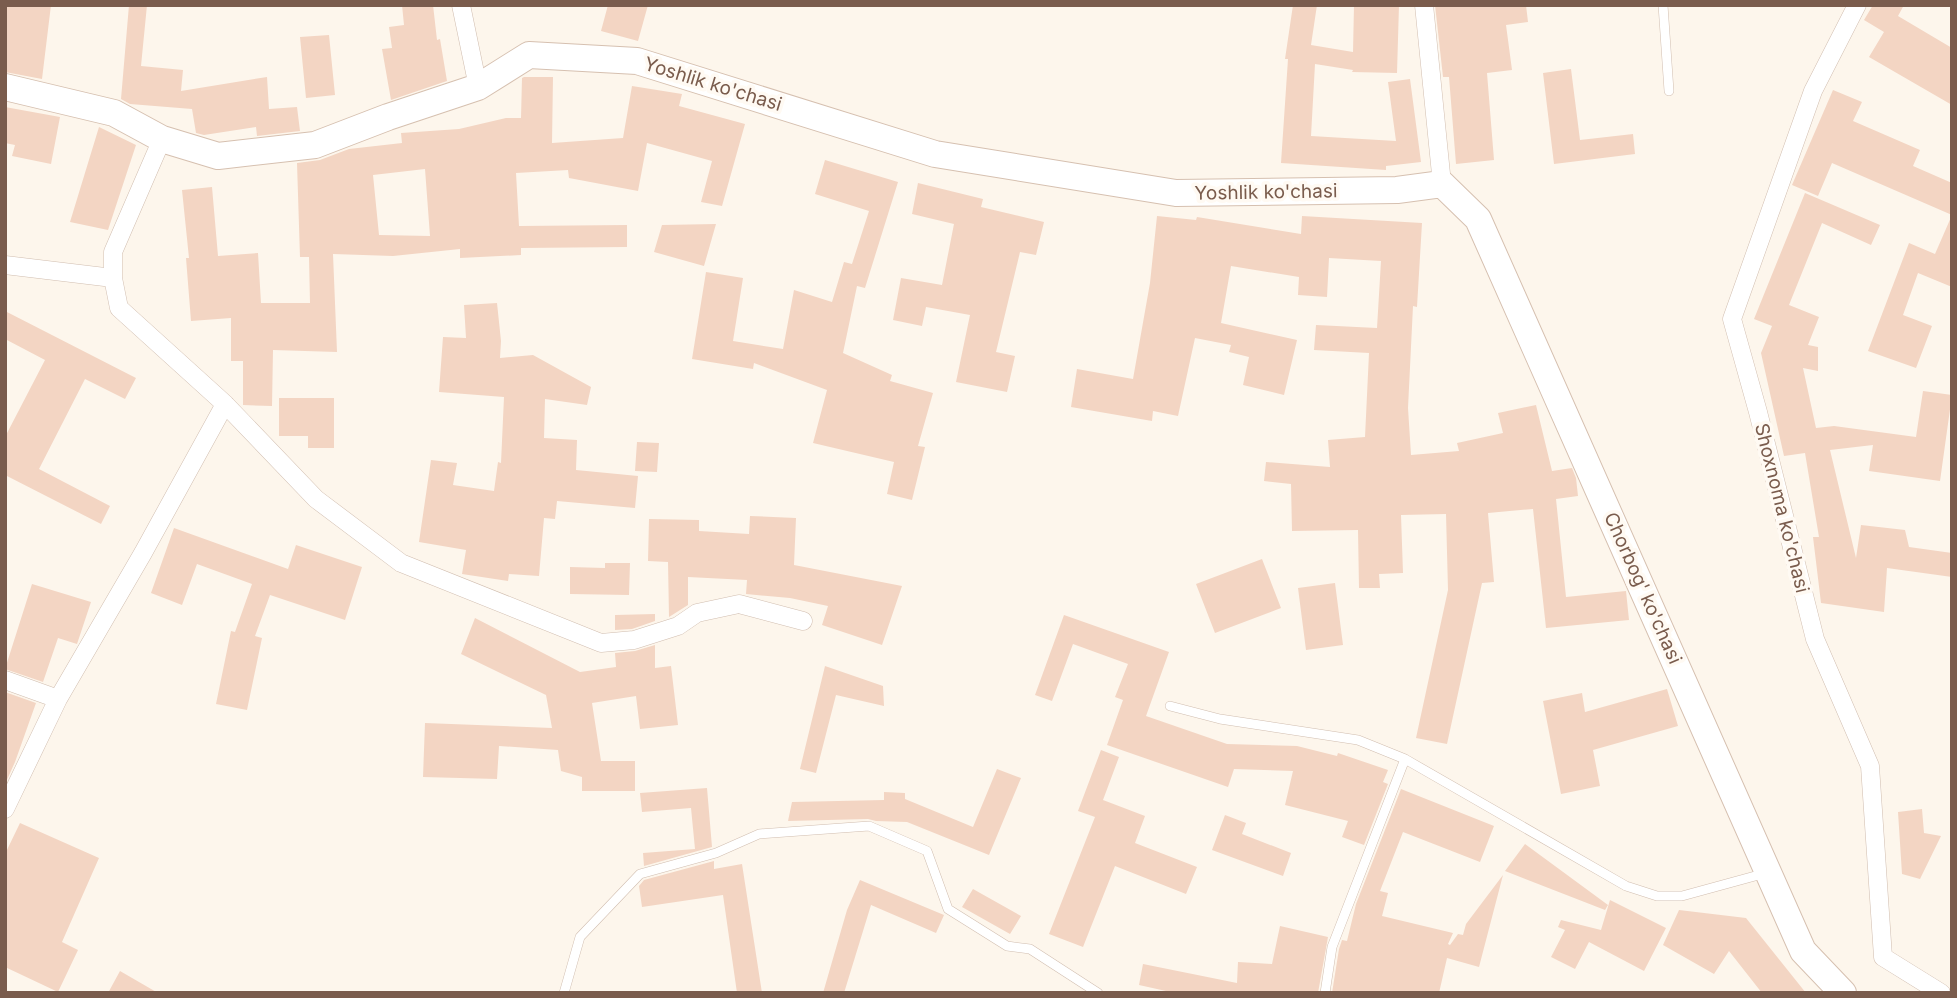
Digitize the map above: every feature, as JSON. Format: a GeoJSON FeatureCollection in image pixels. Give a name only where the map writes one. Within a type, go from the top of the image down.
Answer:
{"type":"FeatureCollection","features":[{"type":"Feature","properties":{"kind":"street"},"geometry":{"type":"LineString","coordinates":[[461,5],[478,88]]}},
{"type":"Feature","properties":{"kind":"street"},"geometry":{"type":"LineString","coordinates":[[1424,5],[1442,184]]}},
{"type":"Feature","properties":{"kind":"street","name":"Shoxnoma ko'chasi"},"geometry":{"type":"LineString","coordinates":[[1857,5],[1813,90],[1732,319],[1815,639],[1870,766],[1883,957],[1941,993]]}},
{"type":"Feature","properties":{"kind":"street","name":"Yoshlik ko'chasi"},"geometry":{"type":"LineString","coordinates":[[5,87],[114,113],[162,139],[218,156],[315,145],[388,117],[478,88],[529,55],[637,61],[935,153],[1175,193],[1397,190],[1442,184]]}},
{"type":"Feature","properties":{"kind":"street"},"geometry":{"type":"LineString","coordinates":[[162,139],[113,252],[119,309],[225,404],[316,499],[401,563],[601,643],[634,640],[678,626],[697,613],[739,604],[803,621]]}},
{"type":"Feature","properties":{"kind":"street","name":"Chorbog' ko'chasi"},"geometry":{"type":"LineString","coordinates":[[1442,184],[1478,219],[1803,951],[1843,993]]}},
{"type":"Feature","properties":{"kind":"street"},"geometry":{"type":"LineString","coordinates":[[5,265],[114,278]]}},
{"type":"Feature","properties":{"kind":"street"},"geometry":{"type":"LineString","coordinates":[[5,809],[58,699],[225,404]]}},
{"type":"Feature","properties":{"kind":"street"},"geometry":{"type":"LineString","coordinates":[[5,680],[58,699]]}},
{"type":"Feature","properties":{"kind":"lane"},"geometry":{"type":"LineString","coordinates":[[1663,5],[1669,90]]}},
{"type":"Feature","properties":{"kind":"lane"},"geometry":{"type":"LineString","coordinates":[[1170,706],[1220,719],[1358,740],[1405,759],[1626,886],[1657,896],[1682,896],[1768,873]]}},
{"type":"Feature","properties":{"kind":"lane"},"geometry":{"type":"LineString","coordinates":[[1325,993],[1332,947],[1405,759]]}},
{"type":"Feature","properties":{"kind":"lane"},"geometry":{"type":"LineString","coordinates":[[564,993],[580,937],[640,874],[716,853],[759,834],[869,826],[927,851],[948,909],[1007,946],[1030,949],[1098,993]]}},
{"type":"Feature","properties":{"kind":"building"},"geometry":{"type":"Polygon","coordinates":[[[5,5],[51,5],[42,79],[5,72],[5,5]]]}},
{"type":"Feature","properties":{"kind":"building"},"geometry":{"type":"Polygon","coordinates":[[[129,5],[147,5],[141,66],[183,70],[181,91],[267,77],[269,109],[297,107],[300,131],[257,136],[256,127],[204,135],[196,133],[192,109],[130,104],[121,99],[129,5]]]}},
{"type":"Feature","properties":{"kind":"building"},"geometry":{"type":"Polygon","coordinates":[[[402,5],[433,5],[437,40],[440,39],[447,81],[391,100],[382,49],[392,48],[389,27],[404,25],[402,5]]]}},
{"type":"Feature","properties":{"kind":"building"},"geometry":{"type":"Polygon","coordinates":[[[608,5],[648,5],[638,41],[601,31],[608,5]]]}},
{"type":"Feature","properties":{"kind":"building"},"geometry":{"type":"Polygon","coordinates":[[[1293,5],[1317,5],[1311,45],[1353,52],[1354,5],[1399,5],[1397,73],[1352,72],[1353,70],[1315,64],[1311,136],[1396,141],[1388,82],[1410,79],[1421,162],[1386,166],[1386,170],[1281,163],[1288,59],[1285,59],[1293,5]]]}},
{"type":"Feature","properties":{"kind":"building"},"geometry":{"type":"Polygon","coordinates":[[[1435,5],[1526,5],[1528,22],[1506,25],[1512,70],[1487,73],[1494,160],[1456,164],[1449,77],[1443,77],[1435,5]]]}},
{"type":"Feature","properties":{"kind":"building"},"geometry":{"type":"Polygon","coordinates":[[[1873,5],[1904,5],[1898,16],[1952,48],[1952,105],[1869,57],[1884,32],[1864,20],[1873,5]]]}},
{"type":"Feature","properties":{"kind":"building"},"geometry":{"type":"Polygon","coordinates":[[[329,35],[335,95],[306,98],[300,37],[329,35]]]}},
{"type":"Feature","properties":{"kind":"building"},"geometry":{"type":"Polygon","coordinates":[[[1571,69],[1580,140],[1633,134],[1635,154],[1554,164],[1543,73],[1571,69]]]}},
{"type":"Feature","properties":{"kind":"building"},"geometry":{"type":"Polygon","coordinates":[[[553,77],[552,143],[623,138],[632,86],[682,94],[679,106],[745,124],[722,206],[701,202],[712,161],[647,143],[638,191],[569,178],[568,170],[516,173],[519,226],[627,225],[627,247],[521,248],[521,255],[460,258],[460,249],[393,256],[333,254],[337,352],[273,350],[272,406],[243,405],[243,361],[231,361],[231,318],[191,321],[186,258],[189,258],[182,190],[212,187],[218,256],[258,253],[261,303],[310,303],[309,257],[300,257],[297,163],[320,160],[349,149],[402,143],[401,133],[459,129],[506,118],[521,118],[522,78],[553,77]],[[425,169],[373,175],[379,235],[430,236],[425,169]]]}},
{"type":"Feature","properties":{"kind":"building"},"geometry":{"type":"Polygon","coordinates":[[[1833,90],[1862,102],[1853,121],[1920,150],[1913,166],[1952,183],[1952,215],[1832,163],[1818,196],[1792,185],[1833,90]]]}},
{"type":"Feature","properties":{"kind":"building"},"geometry":{"type":"Polygon","coordinates":[[[5,107],[60,117],[51,164],[12,156],[15,145],[5,143],[5,107]]]}},
{"type":"Feature","properties":{"kind":"building"},"geometry":{"type":"Polygon","coordinates":[[[99,127],[136,145],[108,230],[70,222],[99,127]]]}},
{"type":"Feature","properties":{"kind":"building"},"geometry":{"type":"Polygon","coordinates":[[[825,160],[898,182],[865,288],[857,286],[843,353],[892,375],[890,381],[933,393],[918,446],[925,447],[912,500],[887,494],[894,462],[813,443],[827,390],[754,363],[753,369],[692,359],[706,272],[743,278],[733,341],[783,349],[794,290],[832,302],[844,262],[852,264],[869,211],[815,194],[825,160]]]}},
{"type":"Feature","properties":{"kind":"building"},"geometry":{"type":"Polygon","coordinates":[[[918,183],[983,199],[981,207],[1044,222],[1036,255],[1020,252],[996,352],[1015,356],[1007,392],[956,382],[970,315],[926,307],[922,326],[893,320],[901,278],[942,285],[954,224],[912,214],[918,183]]]}},
{"type":"Feature","properties":{"kind":"building"},"geometry":{"type":"Polygon","coordinates":[[[1805,193],[1880,225],[1871,245],[1822,223],[1789,305],[1819,317],[1808,345],[1818,347],[1818,371],[1803,368],[1816,428],[1834,426],[1916,437],[1923,391],[1952,395],[1940,481],[1869,471],[1873,445],[1830,450],[1856,558],[1861,525],[1905,530],[1909,547],[1952,553],[1952,577],[1887,568],[1884,612],[1821,603],[1813,537],[1819,537],[1805,453],[1784,456],[1761,353],[1772,326],[1754,319],[1805,193]]]}},
{"type":"Feature","properties":{"kind":"building"},"geometry":{"type":"Polygon","coordinates":[[[1952,215],[1952,287],[1918,273],[1903,315],[1932,326],[1916,368],[1868,351],[1909,243],[1935,254],[1952,215]]]}},
{"type":"Feature","properties":{"kind":"building"},"geometry":{"type":"Polygon","coordinates":[[[1157,216],[1196,220],[1197,217],[1301,234],[1302,216],[1422,223],[1417,307],[1413,306],[1408,408],[1411,455],[1459,451],[1457,443],[1503,433],[1498,413],[1536,405],[1552,471],[1572,468],[1576,478],[1578,496],[1556,499],[1566,597],[1626,591],[1629,620],[1546,628],[1533,509],[1488,513],[1494,582],[1482,583],[1447,744],[1416,738],[1448,590],[1446,514],[1401,515],[1403,573],[1379,574],[1380,588],[1359,588],[1358,530],[1292,531],[1291,484],[1264,481],[1266,462],[1330,467],[1328,440],[1365,437],[1369,353],[1314,350],[1316,325],[1377,328],[1381,261],[1329,258],[1327,297],[1298,295],[1299,277],[1231,266],[1221,323],[1297,340],[1284,395],[1243,385],[1249,357],[1229,352],[1231,345],[1195,338],[1178,416],[1153,411],[1152,421],[1071,407],[1077,369],[1133,379],[1150,283],[1157,216]]]}},
{"type":"Feature","properties":{"kind":"building"},"geometry":{"type":"Polygon","coordinates":[[[716,224],[704,266],[654,252],[662,225],[716,224]]]}},
{"type":"Feature","properties":{"kind":"building"},"geometry":{"type":"Polygon","coordinates":[[[497,303],[500,358],[533,355],[591,387],[587,405],[545,399],[544,438],[577,440],[576,470],[638,476],[635,508],[557,501],[555,519],[544,518],[539,576],[509,574],[508,581],[462,574],[466,550],[419,542],[431,460],[457,463],[453,485],[494,491],[498,462],[501,463],[504,397],[439,392],[443,337],[466,338],[464,305],[497,303]]]}},
{"type":"Feature","properties":{"kind":"building"},"geometry":{"type":"Polygon","coordinates":[[[5,311],[136,378],[125,399],[85,379],[39,469],[110,506],[101,524],[5,475],[5,437],[45,360],[5,339],[5,311]]]}},
{"type":"Feature","properties":{"kind":"building"},"geometry":{"type":"Polygon","coordinates":[[[279,398],[334,398],[334,448],[308,448],[308,436],[279,436],[279,398]]]}},
{"type":"Feature","properties":{"kind":"building"},"geometry":{"type":"Polygon","coordinates":[[[637,442],[659,443],[657,472],[635,471],[637,442]]]}},
{"type":"Feature","properties":{"kind":"building"},"geometry":{"type":"Polygon","coordinates":[[[750,516],[796,518],[794,565],[902,586],[882,645],[822,625],[828,606],[790,598],[746,594],[747,580],[688,577],[688,605],[669,617],[668,562],[648,561],[649,519],[699,520],[699,531],[749,534],[750,516]]]}},
{"type":"Feature","properties":{"kind":"building"},"geometry":{"type":"Polygon","coordinates":[[[174,528],[288,569],[296,545],[362,567],[345,620],[270,595],[255,636],[262,638],[247,710],[216,704],[231,631],[235,632],[252,584],[197,564],[182,605],[151,593],[174,528]]]}},
{"type":"Feature","properties":{"kind":"building"},"geometry":{"type":"Polygon","coordinates":[[[1262,559],[1281,608],[1215,633],[1196,584],[1262,559]]]}},
{"type":"Feature","properties":{"kind":"building"},"geometry":{"type":"Polygon","coordinates":[[[605,563],[630,563],[629,595],[570,594],[570,567],[605,568],[605,563]]]}},
{"type":"Feature","properties":{"kind":"building"},"geometry":{"type":"Polygon","coordinates":[[[1335,583],[1343,645],[1306,650],[1298,588],[1335,583]]]}},
{"type":"Feature","properties":{"kind":"building"},"geometry":{"type":"Polygon","coordinates":[[[32,584],[91,602],[77,644],[58,638],[43,682],[5,669],[32,584]]]}},
{"type":"Feature","properties":{"kind":"building"},"geometry":{"type":"Polygon","coordinates":[[[655,614],[655,621],[632,629],[615,630],[615,615],[655,614]]]}},
{"type":"Feature","properties":{"kind":"building"},"geometry":{"type":"Polygon","coordinates":[[[1064,615],[1169,652],[1146,716],[1227,744],[1297,746],[1337,756],[1338,753],[1388,770],[1383,782],[1388,784],[1364,845],[1342,837],[1348,821],[1285,805],[1293,771],[1234,769],[1228,787],[1107,745],[1123,700],[1115,697],[1128,664],[1073,644],[1052,701],[1035,695],[1064,615]]]}},
{"type":"Feature","properties":{"kind":"building"},"geometry":{"type":"Polygon","coordinates":[[[475,618],[580,672],[616,667],[615,653],[655,645],[655,668],[671,666],[678,725],[640,729],[636,696],[592,703],[601,761],[635,761],[635,791],[582,791],[582,777],[561,771],[558,750],[499,746],[497,779],[423,777],[425,723],[552,728],[546,695],[461,654],[475,618]]]}},
{"type":"Feature","properties":{"kind":"building"},"geometry":{"type":"Polygon","coordinates":[[[825,666],[883,686],[884,706],[836,695],[816,773],[800,769],[825,666]]]}},
{"type":"Feature","properties":{"kind":"building"},"geometry":{"type":"Polygon","coordinates":[[[1667,689],[1678,726],[1593,750],[1600,786],[1561,794],[1543,701],[1582,693],[1585,712],[1667,689]]]}},
{"type":"Feature","properties":{"kind":"building"},"geometry":{"type":"Polygon","coordinates":[[[5,692],[36,703],[6,782],[5,692]]]}},
{"type":"Feature","properties":{"kind":"building"},"geometry":{"type":"Polygon","coordinates":[[[1101,750],[1119,757],[1103,800],[1145,816],[1135,843],[1197,867],[1186,894],[1115,866],[1083,947],[1049,934],[1095,817],[1078,811],[1101,750]]]}},
{"type":"Feature","properties":{"kind":"building"},"geometry":{"type":"Polygon","coordinates":[[[997,769],[1021,778],[989,855],[907,822],[868,819],[788,821],[792,802],[884,800],[884,792],[905,793],[905,799],[973,827],[997,769]]]}},
{"type":"Feature","properties":{"kind":"building"},"geometry":{"type":"Polygon","coordinates":[[[707,788],[712,847],[644,866],[643,853],[695,849],[691,808],[642,812],[640,793],[707,788]]]}},
{"type":"Feature","properties":{"kind":"building"},"geometry":{"type":"Polygon","coordinates":[[[1401,789],[1494,826],[1480,862],[1403,832],[1380,891],[1388,893],[1382,916],[1453,933],[1448,944],[1450,945],[1458,934],[1463,935],[1466,924],[1503,875],[1479,967],[1447,958],[1439,993],[1332,993],[1342,940],[1347,941],[1356,904],[1401,789]]]}},
{"type":"Feature","properties":{"kind":"building"},"geometry":{"type":"Polygon","coordinates":[[[1922,809],[1924,833],[1941,836],[1920,879],[1902,874],[1898,812],[1922,809]]]}},
{"type":"Feature","properties":{"kind":"building"},"geometry":{"type":"Polygon","coordinates":[[[1225,815],[1246,823],[1242,834],[1291,853],[1283,876],[1212,850],[1225,815]]]}},
{"type":"Feature","properties":{"kind":"building"},"geometry":{"type":"Polygon","coordinates":[[[20,823],[99,858],[62,942],[78,950],[58,992],[5,967],[5,854],[20,823]]]}},
{"type":"Feature","properties":{"kind":"building"},"geometry":{"type":"Polygon","coordinates":[[[1525,844],[1608,905],[1605,910],[1505,871],[1525,844]]]}},
{"type":"Feature","properties":{"kind":"building"},"geometry":{"type":"Polygon","coordinates":[[[714,861],[714,869],[742,864],[762,993],[737,993],[723,895],[642,907],[639,886],[644,880],[714,861]]]}},
{"type":"Feature","properties":{"kind":"building"},"geometry":{"type":"Polygon","coordinates":[[[860,880],[944,915],[936,933],[871,905],[844,993],[823,993],[847,910],[860,880]]]}},
{"type":"Feature","properties":{"kind":"building"},"geometry":{"type":"Polygon","coordinates":[[[973,889],[1021,916],[1010,934],[962,907],[973,889]]]}},
{"type":"Feature","properties":{"kind":"building"},"geometry":{"type":"Polygon","coordinates":[[[1610,900],[1666,928],[1644,971],[1589,942],[1575,969],[1551,957],[1565,930],[1558,927],[1561,920],[1601,930],[1610,900]]]}},
{"type":"Feature","properties":{"kind":"building"},"geometry":{"type":"Polygon","coordinates":[[[1679,910],[1746,918],[1806,993],[1762,993],[1729,951],[1714,974],[1663,945],[1679,910]]]}},
{"type":"Feature","properties":{"kind":"building"},"geometry":{"type":"Polygon","coordinates":[[[1280,926],[1328,937],[1318,993],[1175,993],[1139,985],[1143,964],[1237,983],[1238,962],[1272,964],[1280,926]]]}},
{"type":"Feature","properties":{"kind":"building"},"geometry":{"type":"Polygon","coordinates":[[[120,971],[158,993],[108,993],[120,971]]]}}]}
